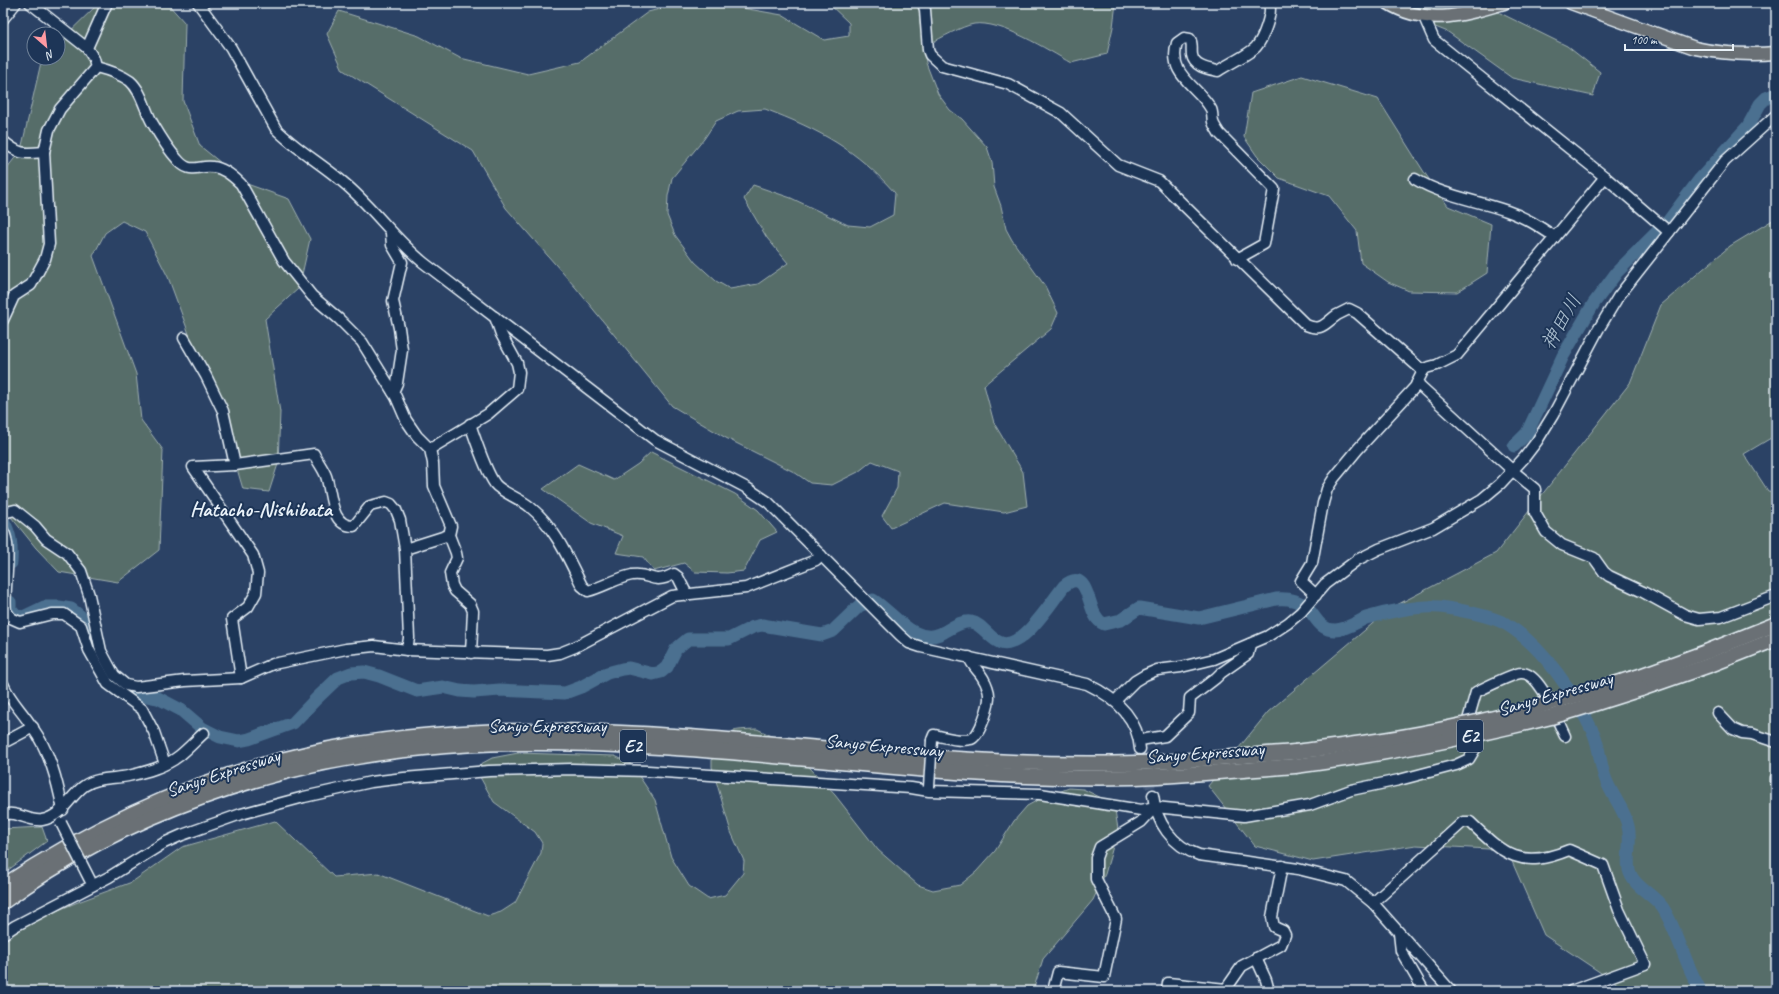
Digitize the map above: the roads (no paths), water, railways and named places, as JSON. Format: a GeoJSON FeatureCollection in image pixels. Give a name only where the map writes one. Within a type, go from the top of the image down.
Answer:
{"type":"FeatureCollection","features":[{"type":"Feature","properties":{"kind":"highway","name":"Sanyo Expressway"},"geometry":{"type":"LineString","coordinates":[[3,902],[85,851],[126,830],[180,806],[263,778],[310,765],[367,755],[425,748],[535,743],[637,746],[916,769],[1069,778],[1136,777],[1295,766],[1348,760],[1463,738],[1552,716],[1639,683],[1706,652],[1776,624]]}},
{"type":"Feature","properties":{"kind":"highway","name":"Sanyo Expressway"},"geometry":{"type":"LineString","coordinates":[[3,886],[79,840],[120,818],[214,780],[260,765],[365,743],[424,736],[533,730],[638,733],[918,756],[1070,764],[1187,760],[1295,752],[1384,740],[1458,726],[1710,665],[1776,638]]}},
{"type":"Feature","properties":{"kind":"main road"},"geometry":{"type":"LineString","coordinates":[[1388,3],[1410,13],[1424,17],[1444,18],[1459,16],[1504,3]]}},
{"type":"Feature","properties":{"kind":"main road"},"geometry":{"type":"LineString","coordinates":[[1571,3],[1695,48],[1736,54],[1776,53]]}},
{"type":"Feature","properties":{"kind":"street"},"geometry":{"type":"LineString","coordinates":[[3,19],[16,3]]}},
{"type":"Feature","properties":{"kind":"street"},"geometry":{"type":"LineString","coordinates":[[30,3],[87,48],[94,59],[96,67]]}},
{"type":"Feature","properties":{"kind":"street"},"geometry":{"type":"LineString","coordinates":[[87,48],[107,3]]}},
{"type":"Feature","properties":{"kind":"street"},"geometry":{"type":"LineString","coordinates":[[198,3],[232,48],[276,129],[287,140],[344,183],[358,196],[391,233],[424,263],[655,440],[747,488],[768,502],[862,598],[909,643],[921,647],[1087,684],[1102,691],[1126,712],[1140,744],[1165,736],[1189,713],[1190,698],[1248,654],[1250,644]]}},
{"type":"Feature","properties":{"kind":"street"},"geometry":{"type":"LineString","coordinates":[[923,3],[925,10],[928,50],[930,55],[938,64],[1008,84],[1061,113],[1118,165],[1159,181],[1306,325],[1319,328],[1349,309],[1357,313],[1423,371]]}},
{"type":"Feature","properties":{"kind":"street"},"geometry":{"type":"LineString","coordinates":[[1237,259],[1264,244],[1274,188],[1219,133],[1213,122],[1212,111],[1182,76],[1175,64],[1175,49],[1177,43],[1184,38],[1190,39],[1192,43],[1192,57],[1197,64],[1206,69],[1218,70],[1256,47],[1265,30],[1270,13],[1269,3]]}},
{"type":"Feature","properties":{"kind":"street"},"geometry":{"type":"LineString","coordinates":[[1424,17],[1434,40],[1605,177],[1668,232]]}},
{"type":"Feature","properties":{"kind":"street"},"geometry":{"type":"LineString","coordinates":[[3,320],[14,296],[31,285],[45,259],[49,244],[44,152],[49,130],[60,108],[96,67]]}},
{"type":"Feature","properties":{"kind":"street"},"geometry":{"type":"LineString","coordinates":[[96,67],[117,74],[130,82],[138,91],[152,123],[170,151],[185,167],[190,169],[212,167],[220,168],[241,184],[284,261],[312,296],[340,319],[362,342],[393,392],[406,420],[417,436],[430,449],[434,462],[434,486],[451,526],[449,535],[457,558],[450,573],[452,585],[455,591],[470,604],[472,611],[471,653]]}},
{"type":"Feature","properties":{"kind":"street"},"geometry":{"type":"LineString","coordinates":[[1115,701],[1135,681],[1145,675],[1157,670],[1181,667],[1214,659],[1268,636],[1288,623],[1301,612],[1326,584],[1357,560],[1379,549],[1433,528],[1458,514],[1500,484],[1513,471],[1537,441],[1598,330],[1618,297],[1725,161],[1776,115]]}},
{"type":"Feature","properties":{"kind":"street"},"geometry":{"type":"LineString","coordinates":[[3,142],[15,151],[23,154],[44,152]]}},
{"type":"Feature","properties":{"kind":"street"},"geometry":{"type":"LineString","coordinates":[[1313,598],[1301,581],[1312,563],[1323,503],[1327,489],[1334,478],[1358,449],[1415,387],[1423,371],[1426,368],[1437,365],[1457,354],[1605,177]]}},
{"type":"Feature","properties":{"kind":"street"},"geometry":{"type":"LineString","coordinates":[[1414,179],[1443,192],[1521,216],[1556,236]]}},
{"type":"Feature","properties":{"kind":"street"},"geometry":{"type":"LineString","coordinates":[[391,233],[392,245],[402,262],[393,301],[402,350],[397,383],[393,392]]}},
{"type":"Feature","properties":{"kind":"street"},"geometry":{"type":"LineString","coordinates":[[430,449],[488,414],[517,389],[518,372],[516,363],[501,334],[495,317]]}},
{"type":"Feature","properties":{"kind":"street"},"geometry":{"type":"LineString","coordinates":[[184,338],[206,376],[223,411],[235,465]]}},
{"type":"Feature","properties":{"kind":"street"},"geometry":{"type":"LineString","coordinates":[[1417,383],[1513,471],[1535,489],[1535,513],[1546,532],[1562,544],[1594,558],[1604,572],[1609,576],[1643,592],[1685,615],[1699,619],[1716,618],[1776,596]]}},
{"type":"Feature","properties":{"kind":"street"},"geometry":{"type":"LineString","coordinates":[[470,424],[495,484],[503,491],[517,497],[541,517],[559,540],[582,586],[588,591],[632,575],[640,575],[657,580],[664,579],[674,574],[678,577],[687,595]]}},
{"type":"Feature","properties":{"kind":"street"},"geometry":{"type":"LineString","coordinates":[[241,678],[232,619],[244,612],[251,602],[256,593],[258,573],[253,555],[193,467],[235,465],[314,454],[325,476],[335,512],[341,522],[349,526],[354,526],[370,506],[386,502],[391,504],[396,510],[400,520],[405,549],[409,638],[407,650]]}},
{"type":"Feature","properties":{"kind":"street"},"geometry":{"type":"LineString","coordinates":[[3,513],[15,510],[35,526],[46,538],[67,553],[81,571],[89,595],[101,651],[114,675],[126,685],[136,687],[185,681],[241,678],[273,664],[346,649],[374,646],[407,650],[471,653],[547,655],[560,653],[575,647],[672,596],[746,588],[757,585],[816,560],[821,555]]}},
{"type":"Feature","properties":{"kind":"street"},"geometry":{"type":"LineString","coordinates":[[3,532],[7,547],[6,611],[11,618],[20,622],[52,614],[64,614],[81,626],[89,650],[108,684],[142,709],[154,732],[165,764]]}},
{"type":"Feature","properties":{"kind":"street"},"geometry":{"type":"LineString","coordinates":[[405,549],[449,535]]}},
{"type":"Feature","properties":{"kind":"street"},"geometry":{"type":"LineString","coordinates":[[929,789],[932,740],[934,736],[962,740],[971,739],[976,736],[980,730],[989,695],[984,680],[971,663],[969,657]]}},
{"type":"Feature","properties":{"kind":"street"},"geometry":{"type":"LineString","coordinates":[[3,934],[14,926],[91,883],[109,878],[164,843],[241,814],[304,797],[371,782],[489,771],[572,769],[648,771],[911,788],[1040,794],[1141,810],[1155,807],[1244,816],[1310,805],[1351,790],[1399,780],[1456,765],[1469,759],[1475,749],[1468,720],[1476,692],[1521,673],[1531,675],[1540,684],[1565,736]]}},
{"type":"Feature","properties":{"kind":"street"},"geometry":{"type":"LineString","coordinates":[[3,684],[8,695],[33,727],[51,761],[57,777],[61,823],[91,883]]}},
{"type":"Feature","properties":{"kind":"street"},"geometry":{"type":"LineString","coordinates":[[1718,713],[1732,729],[1776,742]]}},
{"type":"Feature","properties":{"kind":"street"},"geometry":{"type":"LineString","coordinates":[[3,743],[33,727]]}},
{"type":"Feature","properties":{"kind":"street"},"geometry":{"type":"LineString","coordinates":[[3,815],[16,813],[42,820],[59,811],[73,795],[85,785],[97,780],[127,776],[156,768],[178,756],[204,733]]}},
{"type":"Feature","properties":{"kind":"street"},"geometry":{"type":"LineString","coordinates":[[1153,794],[1155,807],[1170,836],[1189,852],[1199,855],[1282,866],[1331,876],[1346,881],[1373,903],[1451,991]]}},
{"type":"Feature","properties":{"kind":"street"},"geometry":{"type":"LineString","coordinates":[[1053,991],[1058,972],[1104,977],[1116,919],[1096,879],[1096,858],[1100,847],[1142,822],[1155,807]]}},
{"type":"Feature","properties":{"kind":"street"},"geometry":{"type":"LineString","coordinates":[[1373,903],[1463,822],[1470,822],[1496,847],[1518,858],[1536,860],[1552,857],[1570,850],[1603,865],[1619,910],[1645,964],[1571,991]]}},
{"type":"Feature","properties":{"kind":"street"},"geometry":{"type":"LineString","coordinates":[[1167,991],[1168,983],[1226,989],[1242,966],[1281,945],[1285,935],[1283,931],[1274,927],[1272,917],[1282,866]]}},
{"type":"Feature","properties":{"kind":"street"},"geometry":{"type":"LineString","coordinates":[[1399,932],[1401,951],[1424,991]]}},
{"type":"Feature","properties":{"kind":"street"},"geometry":{"type":"LineString","coordinates":[[1256,958],[1266,980],[1269,991]]}},
{"type":"Feature","properties":{"kind":"waterway","name":"神田川"},"geometry":{"type":"LineString","coordinates":[[1667,223],[1700,179],[1748,126],[1760,104],[1766,98],[1776,94]]}},
{"type":"Feature","properties":{"kind":"waterway","name":"神田川"},"geometry":{"type":"LineString","coordinates":[[1514,446],[1527,433],[1563,356],[1594,303],[1617,272],[1659,230]]}},
{"type":"Feature","properties":{"kind":"waterway"},"geometry":{"type":"LineString","coordinates":[[3,520],[8,531],[10,541],[11,563]]}},
{"type":"Feature","properties":{"kind":"waterway"},"geometry":{"type":"LineString","coordinates":[[10,602],[10,609],[15,615],[23,617],[44,607],[71,609],[80,616],[89,631],[97,654],[119,686],[126,692],[158,698],[181,710],[202,728],[220,737],[239,741],[249,739],[293,723],[338,678],[351,673],[364,672],[379,676],[417,691],[443,687],[460,691],[474,692],[500,690],[565,693],[581,687],[607,673],[622,669],[629,668],[653,674],[661,672],[667,667],[676,649],[688,639],[729,639],[753,627],[762,625],[822,635],[833,631],[859,606],[873,600],[881,605],[904,626],[921,635],[930,636],[940,634],[963,622],[971,622],[975,623],[1001,643],[1009,643],[1018,639],[1027,632],[1036,623],[1064,586],[1072,581],[1078,581],[1086,589],[1095,615],[1104,624],[1121,620],[1139,608],[1199,618],[1276,599],[1288,599],[1302,604],[1321,625],[1325,628],[1335,630],[1347,627],[1366,618],[1393,611],[1413,608],[1440,607],[1474,613],[1506,624],[1533,645],[1557,673],[1578,704],[1594,734],[1606,780],[1626,820],[1629,832],[1628,865],[1631,876],[1639,886],[1663,908],[1669,918],[1695,981],[1701,991]]}},
{"type":"Feature","properties":{"kind":"tunnel"},"geometry":{"type":"LineString","coordinates":[[1140,749],[1153,795]]}},
{"type":"Feature","properties":{"kind":"district","name":"Hatacho-Nishibata"},"geometry":{"type":"Point","coordinates":[261,509]}}]}
